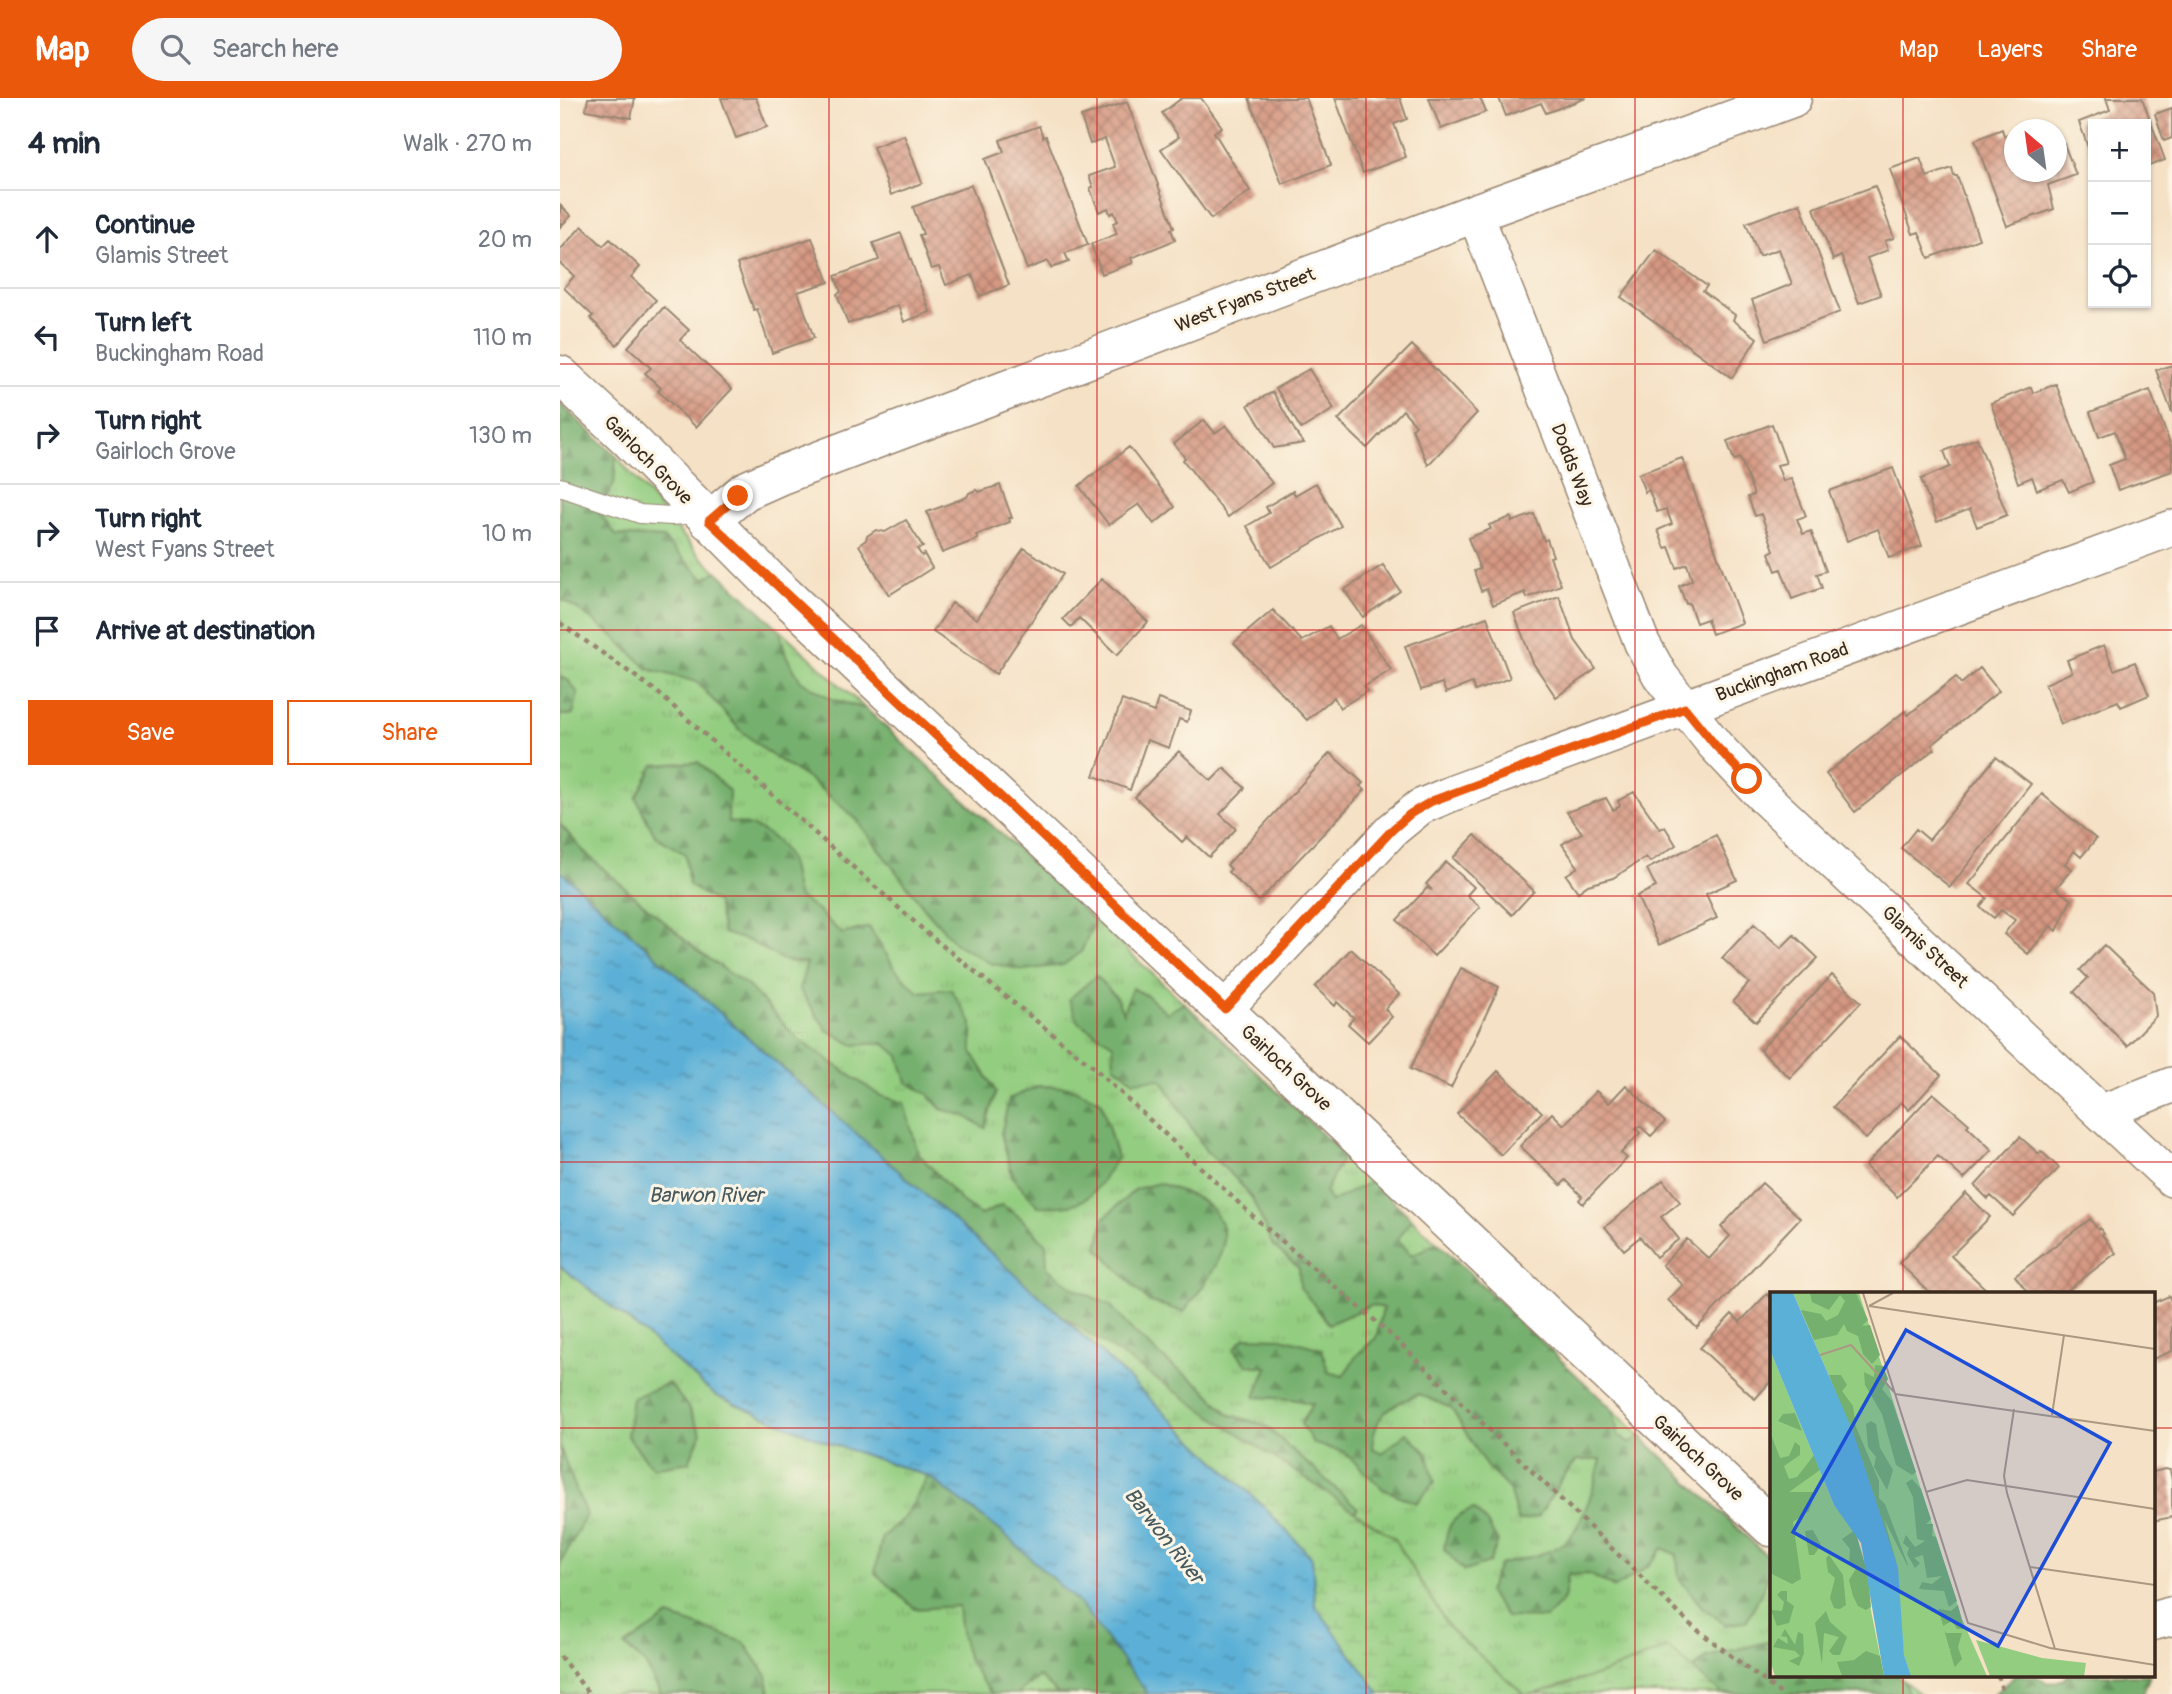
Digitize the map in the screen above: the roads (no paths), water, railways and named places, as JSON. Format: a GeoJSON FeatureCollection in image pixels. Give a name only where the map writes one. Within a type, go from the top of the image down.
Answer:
{"type":"FeatureCollection","features":[{"type":"Feature","properties":{"kind":"street","name":"West Fyans Street"},"geometry":{"type":"LineString","coordinates":[[706,517],[745,491],[781,475],[1475,213],[1724,110],[1791,98]]}},
{"type":"Feature","properties":{"kind":"street","name":"Dodds Way"},"geometry":{"type":"LineString","coordinates":[[1475,213],[1645,652],[1685,708]]}},
{"type":"Feature","properties":{"kind":"street","name":"Gairloch Grove"},"geometry":{"type":"LineString","coordinates":[[560,375],[628,438],[706,517],[1770,1526]]}},
{"type":"Feature","properties":{"kind":"street","name":"Buckingham Road"},"geometry":{"type":"LineString","coordinates":[[1225,1009],[1392,830],[1420,807],[2172,528]]}},
{"type":"Feature","properties":{"kind":"street","name":"Glamis Street"},"geometry":{"type":"LineString","coordinates":[[1685,708],[1722,754],[1763,796],[2172,1179]]}},
{"type":"Feature","properties":{"kind":"street"},"geometry":{"type":"LineString","coordinates":[[2102,1112],[2172,1085]]}},
{"type":"Feature","properties":{"kind":"street"},"geometry":{"type":"LineString","coordinates":[[2154,1621],[2172,1616]]}},
{"type":"Feature","properties":{"kind":"lane"},"geometry":{"type":"LineString","coordinates":[[560,487],[640,514],[706,517]]}},
{"type":"Feature","properties":{"kind":"water","name":"Barwon River"},"geometry":{"type":"Polygon","coordinates":[[[560,871],[1061,1315],[1261,1504],[1312,1558],[1315,1605],[1380,1694],[1148,1694],[1081,1605],[1002,1532],[928,1476],[829,1443],[716,1396],[632,1323],[560,1266],[560,871]]]}}]}
